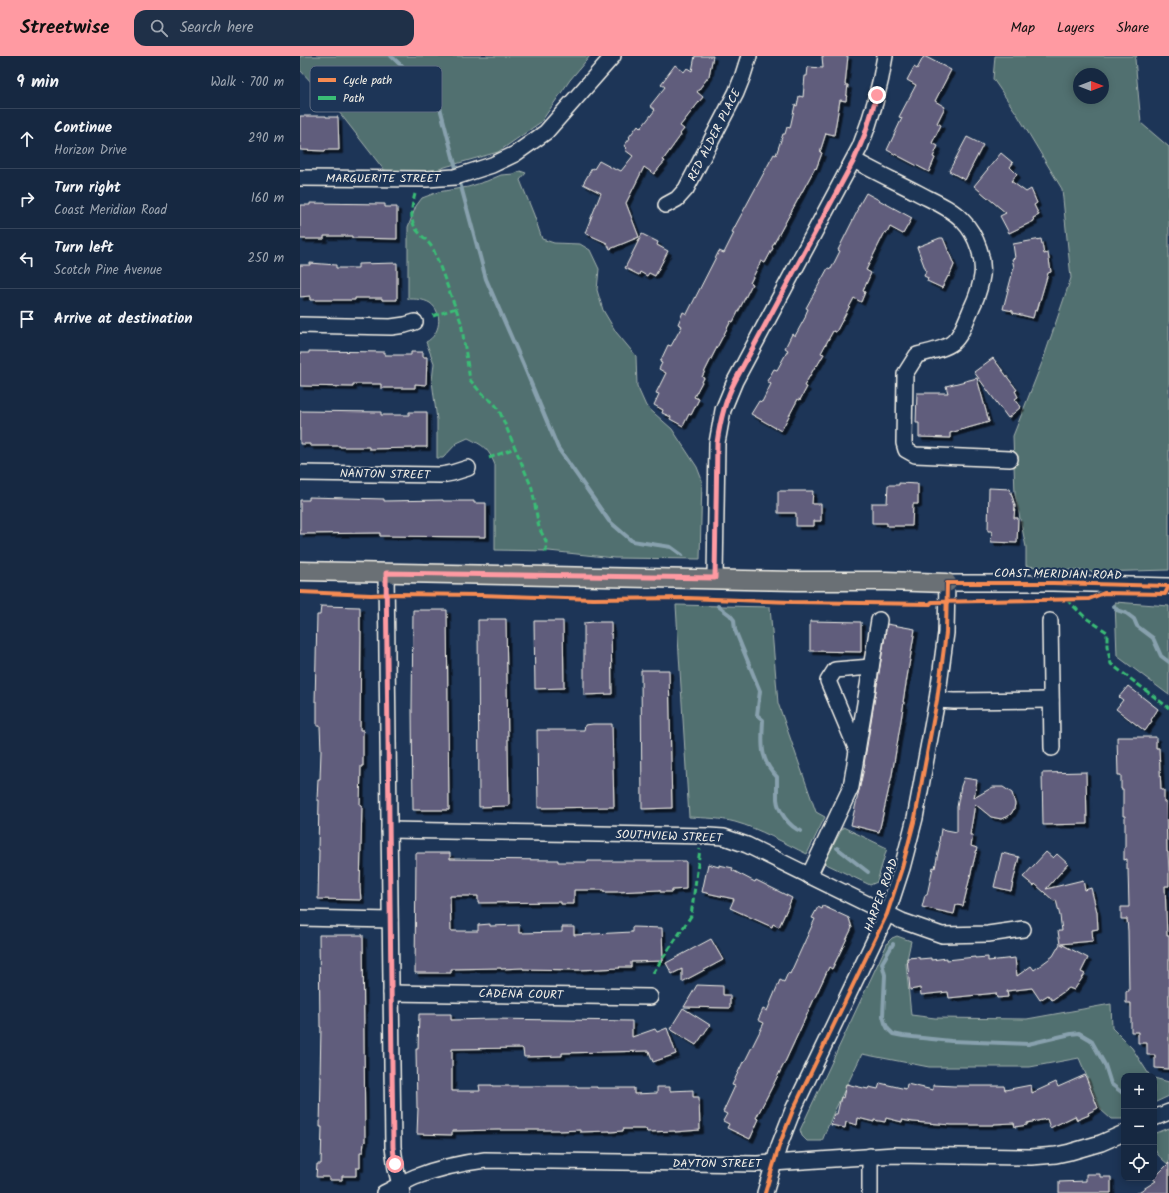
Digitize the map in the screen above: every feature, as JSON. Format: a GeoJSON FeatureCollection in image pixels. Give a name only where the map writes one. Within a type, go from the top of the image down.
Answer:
{"type":"FeatureCollection","features":[{"type":"Feature","properties":{"kind":"main road","name":"COAST MERIDIAN ROAD"},"geometry":{"type":"LineString","coordinates":[[300,572],[947,583]]}},
{"type":"Feature","properties":{"kind":"street","name":"MARGUERITE STREET"},"geometry":{"type":"LineString","coordinates":[[300,178],[413,180],[441,178],[469,173],[495,164],[522,150],[546,132],[613,56]]}},
{"type":"Feature","properties":{"kind":"street","name":"RED ALDER PLACE"},"geometry":{"type":"LineString","coordinates":[[666,205],[678,199],[686,188],[736,93],[749,56]]}},
{"type":"Feature","properties":{"kind":"street"},"geometry":{"type":"LineString","coordinates":[[715,578],[717,443],[720,422],[727,399],[854,160],[874,108],[885,56]]}},
{"type":"Feature","properties":{"kind":"street"},"geometry":{"type":"LineString","coordinates":[[854,160],[942,205],[957,215],[972,232],[979,248],[982,264],[982,280],[962,332],[949,346],[917,354],[905,374],[904,443],[906,450],[915,455],[1010,460]]}},
{"type":"Feature","properties":{"kind":"street"},"geometry":{"type":"LineString","coordinates":[[300,325],[391,327],[415,322]]}},
{"type":"Feature","properties":{"kind":"street","name":"NANTON STREET"},"geometry":{"type":"LineString","coordinates":[[300,473],[441,475],[468,468]]}},
{"type":"Feature","properties":{"kind":"street"},"geometry":{"type":"LineString","coordinates":[[386,573],[393,1147],[401,1189]]}},
{"type":"Feature","properties":{"kind":"street","name":"COAST MERIDIAN ROAD"},"geometry":{"type":"LineString","coordinates":[[947,583],[1053,583],[1169,586]]}},
{"type":"Feature","properties":{"kind":"street","name":"HARPER ROAD"},"geometry":{"type":"LineString","coordinates":[[765,1193],[774,1162],[793,1110],[887,914],[902,868],[915,818],[937,700],[946,633],[947,583]]}},
{"type":"Feature","properties":{"kind":"street"},"geometry":{"type":"LineString","coordinates":[[809,876],[851,787],[879,620]]}},
{"type":"Feature","properties":{"kind":"street"},"geometry":{"type":"LineString","coordinates":[[1050,621],[1052,748]]}},
{"type":"Feature","properties":{"kind":"street"},"geometry":{"type":"LineString","coordinates":[[857,751],[828,681],[836,670],[872,667]]}},
{"type":"Feature","properties":{"kind":"street"},"geometry":{"type":"LineString","coordinates":[[937,700],[954,702],[1051,700]]}},
{"type":"Feature","properties":{"kind":"street","name":"SOUTHVIEW STREET"},"geometry":{"type":"LineString","coordinates":[[389,830],[716,836],[741,843],[902,921],[942,935],[988,934],[1023,929]]}},
{"type":"Feature","properties":{"kind":"street"},"geometry":{"type":"LineString","coordinates":[[300,918],[390,920]]}},
{"type":"Feature","properties":{"kind":"street","name":"CADENA COURT"},"geometry":{"type":"LineString","coordinates":[[391,993],[650,996]]}},
{"type":"Feature","properties":{"kind":"street"},"geometry":{"type":"LineString","coordinates":[[1157,1117],[1169,1112]]}},
{"type":"Feature","properties":{"kind":"street","name":"DAYTON STREET"},"geometry":{"type":"LineString","coordinates":[[384,1193],[401,1189],[413,1178],[441,1168],[485,1160],[753,1164],[895,1155],[1056,1155],[1086,1148],[1121,1134]]}},
{"type":"Feature","properties":{"kind":"street"},"geometry":{"type":"LineString","coordinates":[[870,1156],[870,1193]]}},
{"type":"Feature","properties":{"kind":"green space"},"geometry":{"type":"Polygon","coordinates":[[[300,56],[590,56],[570,80],[541,122],[498,152],[445,167],[420,176],[384,170],[339,112],[442,112],[442,66],[310,66],[310,81],[300,70],[300,56]]]}},
{"type":"Feature","properties":{"kind":"green space"},"geometry":{"type":"Polygon","coordinates":[[[995,56],[1137,56],[1135,59],[1141,123],[1169,147],[1169,570],[1096,572],[1026,566],[1026,547],[1015,495],[1013,436],[1043,360],[1071,278],[1062,189],[1017,114],[993,79],[995,56]]]}},
{"type":"Feature","properties":{"kind":"green space"},"geometry":{"type":"Polygon","coordinates":[[[520,171],[526,173],[520,180],[542,239],[554,243],[580,244],[590,250],[599,269],[597,290],[603,310],[616,332],[636,356],[637,386],[646,406],[672,429],[697,467],[702,480],[700,559],[614,558],[549,551],[495,550],[495,465],[488,451],[468,438],[457,443],[443,458],[437,458],[437,420],[432,381],[434,363],[426,342],[431,339],[437,329],[439,318],[434,307],[430,303],[417,299],[408,299],[408,227],[416,206],[422,198],[438,192],[468,187],[501,175],[514,174],[520,171]]]}},
{"type":"Feature","properties":{"kind":"green space"},"geometry":{"type":"Polygon","coordinates":[[[1115,602],[1169,606],[1169,695],[1117,656],[1115,602]]]}},
{"type":"Feature","properties":{"kind":"green space"},"geometry":{"type":"Polygon","coordinates":[[[676,605],[770,607],[778,703],[816,812],[825,817],[807,854],[763,832],[735,822],[689,817],[676,605]]]}},
{"type":"Feature","properties":{"kind":"green space"},"geometry":{"type":"Polygon","coordinates":[[[843,827],[887,848],[877,882],[870,885],[824,863],[843,827]]]}},
{"type":"Feature","properties":{"kind":"green space"},"geometry":{"type":"Polygon","coordinates":[[[897,936],[911,941],[906,964],[911,1015],[935,1018],[1027,1019],[1111,1004],[1112,1028],[1132,1048],[1148,1073],[1121,1073],[1121,1119],[1111,1119],[1101,1110],[1079,1058],[1030,1067],[929,1067],[862,1054],[833,1114],[822,1141],[807,1141],[802,1136],[800,1130],[888,942],[897,936]]]}},
{"type":"Feature","properties":{"kind":"green space"},"geometry":{"type":"Polygon","coordinates":[[[1157,1079],[1169,1082],[1169,1096],[1157,1102],[1157,1079]]]}},
{"type":"Feature","properties":{"kind":"green space"},"geometry":{"type":"Polygon","coordinates":[[[1169,1128],[1169,1165],[1157,1154],[1157,1133],[1169,1128]]]}},
{"type":"Feature","properties":{"kind":"building"},"geometry":{"type":"Polygon","coordinates":[[[695,56],[713,56],[709,76],[697,92],[703,97],[680,126],[684,129],[663,160],[665,161],[654,174],[644,167],[626,203],[639,237],[610,249],[607,243],[585,233],[601,193],[583,184],[592,168],[594,169],[599,161],[621,171],[633,156],[625,150],[627,148],[624,146],[638,125],[641,128],[655,110],[650,106],[665,87],[661,84],[675,65],[684,72],[687,68],[692,71],[695,56]]]}},
{"type":"Feature","properties":{"kind":"building"},"geometry":{"type":"Polygon","coordinates":[[[822,56],[848,56],[845,85],[848,85],[846,101],[840,100],[834,135],[826,133],[820,152],[822,153],[816,169],[815,168],[772,247],[773,248],[765,263],[761,261],[750,283],[752,284],[733,322],[731,321],[702,377],[704,378],[694,397],[699,399],[691,415],[689,414],[683,426],[670,419],[671,417],[662,413],[663,410],[654,405],[659,394],[656,393],[666,373],[659,369],[662,363],[660,362],[668,345],[671,346],[682,326],[678,324],[683,312],[687,314],[719,251],[724,253],[734,233],[732,232],[774,154],[776,155],[783,134],[785,134],[787,127],[790,128],[795,105],[797,106],[799,96],[803,97],[805,76],[807,76],[808,67],[823,68],[822,56]]]}},
{"type":"Feature","properties":{"kind":"building"},"geometry":{"type":"Polygon","coordinates":[[[924,56],[951,70],[935,101],[945,107],[937,123],[941,125],[932,143],[938,146],[929,172],[887,150],[902,118],[899,117],[916,85],[907,80],[914,67],[917,69],[924,56]]]}},
{"type":"Feature","properties":{"kind":"building"},"geometry":{"type":"Polygon","coordinates":[[[300,116],[338,117],[339,150],[300,150],[300,116]]]}},
{"type":"Feature","properties":{"kind":"building"},"geometry":{"type":"Polygon","coordinates":[[[967,137],[983,145],[965,180],[949,171],[967,137]]]}},
{"type":"Feature","properties":{"kind":"building"},"geometry":{"type":"Polygon","coordinates":[[[1001,153],[1013,163],[1010,167],[1017,174],[1011,181],[1026,192],[1031,189],[1037,203],[1034,205],[1039,215],[1033,218],[1034,221],[1009,233],[1000,216],[1006,213],[974,186],[1001,153]]]}},
{"type":"Feature","properties":{"kind":"building"},"geometry":{"type":"Polygon","coordinates":[[[866,193],[912,218],[903,234],[890,227],[887,233],[885,232],[866,270],[871,273],[863,291],[865,292],[861,302],[854,298],[836,332],[833,331],[821,353],[824,354],[804,386],[807,387],[800,400],[798,399],[781,431],[751,414],[759,401],[762,402],[771,384],[767,381],[774,369],[777,370],[788,350],[785,348],[792,334],[795,336],[806,316],[808,309],[806,308],[828,268],[831,269],[840,251],[838,250],[866,193]]]}},
{"type":"Feature","properties":{"kind":"building"},"geometry":{"type":"Polygon","coordinates":[[[310,203],[385,204],[385,207],[397,207],[397,239],[324,236],[324,239],[300,239],[300,205],[310,205],[310,203]]]}},
{"type":"Feature","properties":{"kind":"building"},"geometry":{"type":"Polygon","coordinates":[[[642,234],[658,242],[657,245],[668,251],[655,276],[649,273],[647,276],[640,272],[639,275],[625,268],[642,234]]]}},
{"type":"Feature","properties":{"kind":"building"},"geometry":{"type":"Polygon","coordinates":[[[943,238],[954,265],[942,288],[927,281],[928,278],[924,276],[926,271],[917,247],[943,238]]]}},
{"type":"Feature","properties":{"kind":"building"},"geometry":{"type":"Polygon","coordinates":[[[1041,239],[1044,254],[1048,253],[1051,272],[1048,273],[1037,311],[1035,310],[1033,318],[1003,309],[1014,267],[1012,259],[1015,258],[1013,244],[1041,239]]]}},
{"type":"Feature","properties":{"kind":"building"},"geometry":{"type":"Polygon","coordinates":[[[310,263],[336,265],[336,268],[358,268],[358,264],[397,263],[397,300],[382,300],[382,298],[355,298],[355,300],[310,300],[310,296],[300,297],[300,265],[310,265],[310,263]]]}},
{"type":"Feature","properties":{"kind":"building"},"geometry":{"type":"Polygon","coordinates":[[[309,351],[385,352],[385,355],[411,355],[411,352],[423,352],[423,357],[427,357],[426,385],[415,384],[415,388],[381,388],[381,384],[353,384],[353,387],[300,386],[300,353],[309,353],[309,351]]]}},
{"type":"Feature","properties":{"kind":"building"},"geometry":{"type":"Polygon","coordinates":[[[993,358],[1017,390],[1015,391],[1018,397],[1015,399],[1021,407],[1008,418],[974,372],[993,358]]]}},
{"type":"Feature","properties":{"kind":"building"},"geometry":{"type":"Polygon","coordinates":[[[977,378],[989,422],[950,433],[950,438],[919,437],[919,423],[916,423],[917,393],[948,393],[946,386],[977,378]]]}},
{"type":"Feature","properties":{"kind":"building"},"geometry":{"type":"Polygon","coordinates":[[[300,411],[381,412],[381,415],[409,415],[409,412],[427,412],[427,447],[369,449],[369,447],[310,446],[310,444],[300,444],[300,411]]]}},
{"type":"Feature","properties":{"kind":"building"},"geometry":{"type":"Polygon","coordinates":[[[899,483],[918,484],[918,504],[913,504],[912,526],[887,526],[887,523],[872,523],[872,503],[887,503],[888,485],[899,485],[899,483]]]}},
{"type":"Feature","properties":{"kind":"building"},"geometry":{"type":"Polygon","coordinates":[[[989,488],[1010,489],[1015,506],[1014,518],[1018,518],[1017,543],[991,542],[992,531],[988,531],[989,488]]]}},
{"type":"Feature","properties":{"kind":"building"},"geometry":{"type":"Polygon","coordinates":[[[778,491],[813,491],[812,504],[821,504],[821,521],[814,521],[814,526],[796,526],[796,513],[778,513],[778,491]]]}},
{"type":"Feature","properties":{"kind":"building"},"geometry":{"type":"Polygon","coordinates":[[[309,497],[384,499],[384,501],[474,501],[474,503],[486,503],[486,537],[380,536],[380,533],[300,534],[300,500],[309,500],[309,497]]]}},
{"type":"Feature","properties":{"kind":"building"},"geometry":{"type":"Polygon","coordinates":[[[321,606],[360,607],[360,730],[363,730],[363,766],[361,766],[360,805],[362,805],[361,900],[318,899],[319,800],[317,800],[318,779],[320,779],[321,751],[320,726],[317,726],[317,702],[315,702],[317,615],[320,615],[321,606]]]}},
{"type":"Feature","properties":{"kind":"building"},"geometry":{"type":"Polygon","coordinates":[[[413,610],[447,610],[449,810],[413,810],[413,610]]]}},
{"type":"Feature","properties":{"kind":"building"},"geometry":{"type":"Polygon","coordinates":[[[506,619],[509,806],[479,807],[478,620],[506,619]]]}},
{"type":"Feature","properties":{"kind":"building"},"geometry":{"type":"Polygon","coordinates":[[[534,621],[563,621],[564,688],[535,689],[534,621]]]}},
{"type":"Feature","properties":{"kind":"building"},"geometry":{"type":"Polygon","coordinates":[[[810,621],[861,622],[861,652],[810,651],[810,621]]]}},
{"type":"Feature","properties":{"kind":"building"},"geometry":{"type":"Polygon","coordinates":[[[611,622],[612,694],[584,695],[584,623],[611,622]]]}},
{"type":"Feature","properties":{"kind":"building"},"geometry":{"type":"Polygon","coordinates":[[[887,624],[915,629],[892,775],[879,832],[851,825],[865,764],[887,624]]]}},
{"type":"Feature","properties":{"kind":"building"},"geometry":{"type":"Polygon","coordinates":[[[641,670],[669,670],[672,808],[642,809],[641,670]]]}},
{"type":"Feature","properties":{"kind":"building"},"geometry":{"type":"Polygon","coordinates":[[[1128,686],[1158,709],[1145,731],[1116,709],[1123,700],[1119,697],[1128,686]]]}},
{"type":"Feature","properties":{"kind":"building"},"geometry":{"type":"Polygon","coordinates":[[[612,724],[614,807],[538,808],[537,730],[584,730],[585,725],[612,724]]]}},
{"type":"Feature","properties":{"kind":"building"},"geometry":{"type":"Polygon","coordinates":[[[1117,737],[1156,737],[1156,748],[1159,748],[1161,790],[1164,790],[1164,802],[1166,802],[1167,852],[1169,869],[1169,886],[1165,886],[1167,936],[1169,936],[1169,1069],[1155,1068],[1155,1055],[1147,1055],[1147,1043],[1138,1043],[1138,1032],[1131,1032],[1131,1003],[1126,1003],[1126,991],[1129,991],[1128,931],[1127,919],[1121,919],[1121,907],[1129,907],[1128,869],[1127,859],[1124,860],[1125,816],[1123,816],[1123,789],[1121,789],[1121,775],[1118,775],[1117,737]]]}},
{"type":"Feature","properties":{"kind":"building"},"geometry":{"type":"Polygon","coordinates":[[[1086,772],[1087,824],[1043,825],[1042,773],[1086,772]]]}},
{"type":"Feature","properties":{"kind":"building"},"geometry":{"type":"Polygon","coordinates":[[[964,778],[977,780],[974,798],[993,787],[1003,787],[1012,793],[1015,804],[1011,814],[1001,819],[991,817],[975,804],[970,835],[973,835],[971,846],[977,848],[963,906],[956,905],[954,914],[922,907],[925,895],[927,895],[933,867],[935,868],[941,829],[957,832],[957,807],[964,778]]]}},
{"type":"Feature","properties":{"kind":"building"},"geometry":{"type":"Polygon","coordinates":[[[1046,852],[1053,858],[1057,854],[1068,864],[1046,889],[1083,880],[1085,890],[1091,888],[1097,912],[1098,929],[1092,930],[1093,941],[1061,944],[1088,958],[1081,972],[1085,974],[1074,990],[1069,988],[1052,1000],[1048,995],[1040,1000],[1032,988],[1007,991],[1008,997],[997,998],[996,993],[949,998],[948,992],[921,995],[920,988],[910,990],[907,958],[931,958],[931,960],[947,958],[947,960],[988,957],[988,961],[1015,958],[1017,976],[1031,966],[1034,970],[1053,956],[1060,944],[1058,931],[1062,931],[1056,900],[1054,901],[1035,884],[1034,886],[1023,877],[1046,852]]]}},
{"type":"Feature","properties":{"kind":"building"},"geometry":{"type":"Polygon","coordinates":[[[416,853],[450,853],[450,859],[558,860],[558,862],[686,861],[686,889],[672,890],[672,892],[660,892],[660,890],[604,892],[604,890],[574,890],[574,904],[561,904],[561,902],[478,903],[478,896],[450,896],[451,931],[478,931],[478,925],[490,924],[490,926],[519,925],[519,933],[562,932],[562,927],[574,927],[574,935],[632,932],[632,927],[662,928],[663,961],[631,962],[631,967],[579,970],[501,968],[451,969],[451,973],[415,973],[416,853]]]}},
{"type":"Feature","properties":{"kind":"building"},"geometry":{"type":"Polygon","coordinates":[[[1002,853],[1019,857],[1011,891],[994,887],[1002,853]]]}},
{"type":"Feature","properties":{"kind":"building"},"geometry":{"type":"Polygon","coordinates":[[[708,864],[719,867],[719,865],[733,868],[732,870],[755,882],[756,880],[792,898],[779,927],[773,924],[772,927],[730,908],[734,899],[702,892],[708,864]]]}},
{"type":"Feature","properties":{"kind":"building"},"geometry":{"type":"Polygon","coordinates":[[[823,906],[849,918],[852,928],[832,969],[829,967],[785,1062],[756,1118],[759,1119],[750,1139],[727,1128],[729,1124],[723,1121],[727,1114],[723,1112],[735,1086],[732,1085],[764,1023],[758,1020],[763,1009],[767,1011],[780,980],[784,982],[788,973],[790,974],[815,919],[812,918],[818,907],[822,909],[823,906]]]}},
{"type":"Feature","properties":{"kind":"building"},"geometry":{"type":"Polygon","coordinates":[[[319,935],[363,935],[365,1142],[363,1152],[360,1152],[360,1168],[356,1168],[356,1176],[342,1176],[342,1180],[329,1180],[329,1177],[316,1177],[317,1164],[321,1164],[322,1127],[320,1127],[321,1027],[319,935]]]}},
{"type":"Feature","properties":{"kind":"building"},"geometry":{"type":"Polygon","coordinates":[[[711,939],[723,960],[682,982],[682,969],[672,974],[666,963],[711,939]]]}},
{"type":"Feature","properties":{"kind":"building"},"geometry":{"type":"Polygon","coordinates":[[[697,985],[723,986],[723,995],[730,995],[730,1008],[684,1007],[697,985]]]}},
{"type":"Feature","properties":{"kind":"building"},"geometry":{"type":"Polygon","coordinates":[[[683,1008],[710,1025],[696,1045],[670,1029],[683,1008]]]}},
{"type":"Feature","properties":{"kind":"building"},"geometry":{"type":"Polygon","coordinates":[[[419,1014],[451,1014],[451,1020],[492,1019],[632,1021],[632,1037],[655,1029],[657,1032],[667,1028],[676,1054],[653,1062],[649,1051],[562,1053],[562,1056],[524,1057],[522,1048],[452,1049],[452,1091],[480,1091],[479,1085],[634,1088],[634,1094],[657,1093],[657,1087],[670,1087],[670,1091],[693,1090],[693,1097],[699,1097],[700,1130],[647,1132],[646,1129],[623,1129],[623,1131],[610,1132],[580,1132],[580,1130],[497,1130],[452,1131],[452,1135],[417,1134],[418,1108],[416,1049],[418,1049],[419,1014]]]}},
{"type":"Feature","properties":{"kind":"building"},"geometry":{"type":"Polygon","coordinates":[[[1085,1075],[1098,1108],[1088,1113],[1089,1115],[1077,1120],[1075,1116],[1050,1128],[1047,1119],[1015,1127],[1014,1123],[994,1125],[952,1125],[902,1120],[902,1122],[886,1118],[885,1122],[874,1120],[874,1122],[858,1118],[857,1125],[846,1122],[845,1128],[831,1125],[834,1114],[837,1114],[841,1097],[843,1098],[846,1084],[868,1089],[869,1087],[878,1089],[880,1083],[906,1089],[907,1084],[933,1090],[933,1085],[1004,1086],[1005,1090],[1031,1085],[1032,1093],[1056,1082],[1058,1087],[1085,1075]]]}},
{"type":"Feature","properties":{"kind":"building"},"geometry":{"type":"Polygon","coordinates":[[[1169,1163],[1169,1193],[1137,1193],[1157,1181],[1157,1175],[1169,1163]]]}},
{"type":"Feature","properties":{"kind":"building"},"geometry":{"type":"Polygon","coordinates":[[[1086,1174],[1100,1174],[1100,1177],[1111,1177],[1111,1193],[1059,1193],[1059,1182],[1086,1181],[1086,1174]]]}},
{"type":"Feature","properties":{"kind":"waterway"},"geometry":{"type":"LineString","coordinates":[[391,56],[402,66]]}},
{"type":"Feature","properties":{"kind":"waterway"},"geometry":{"type":"LineString","coordinates":[[441,112],[457,172]]}},
{"type":"Feature","properties":{"kind":"waterway"},"geometry":{"type":"LineString","coordinates":[[459,179],[486,279],[558,448],[609,521],[632,541],[671,547],[682,555]]}},
{"type":"Feature","properties":{"kind":"waterway"},"geometry":{"type":"LineString","coordinates":[[718,606],[734,620],[735,630],[760,691],[757,715],[763,720],[762,743],[764,757],[767,764],[777,777],[777,799],[779,808],[788,822],[801,831]]}},
{"type":"Feature","properties":{"kind":"waterway"},"geometry":{"type":"LineString","coordinates":[[1114,606],[1117,610],[1126,613],[1134,619],[1137,626],[1153,638],[1161,656],[1169,662]]}},
{"type":"Feature","properties":{"kind":"waterway"},"geometry":{"type":"LineString","coordinates":[[837,848],[868,872]]}},
{"type":"Feature","properties":{"kind":"waterway"},"geometry":{"type":"LineString","coordinates":[[893,944],[882,963],[885,975],[883,1016],[888,1029],[893,1034],[951,1041],[1028,1044],[1079,1033],[1091,1040],[1105,1065],[1111,1084],[1121,1092]]}},
{"type":"Feature","properties":{"kind":"marked path"},"geometry":{"type":"LineString","coordinates":[[415,194],[412,207],[412,221],[416,229],[434,251],[461,322],[470,380],[482,394],[494,403],[499,410],[532,488],[539,528],[546,541],[546,555]]}},
{"type":"Feature","properties":{"kind":"marked path"},"geometry":{"type":"LineString","coordinates":[[433,316],[456,308]]}},
{"type":"Feature","properties":{"kind":"marked path"},"geometry":{"type":"LineString","coordinates":[[489,458],[515,448]]}},
{"type":"Feature","properties":{"kind":"marked path"},"geometry":{"type":"LineString","coordinates":[[1067,600],[1086,618],[1107,632],[1107,646],[1111,664],[1169,708]]}},
{"type":"Feature","properties":{"kind":"marked path"},"geometry":{"type":"LineString","coordinates":[[653,973],[691,916],[700,849]]}},
{"type":"Feature","properties":{"kind":"cycle path"},"geometry":{"type":"LineString","coordinates":[[765,1193],[779,1146],[793,1110],[887,914],[902,868],[915,818],[937,700],[946,633],[947,583],[1053,583],[1169,586]]}},
{"type":"Feature","properties":{"kind":"cycle path"},"geometry":{"type":"LineString","coordinates":[[300,592],[371,595],[481,595],[593,599],[687,598],[792,602],[930,604],[932,602],[1089,599],[1104,593],[1165,594],[1169,586]]}},
{"type":"Feature","properties":{"kind":"route"},"geometry":{"type":"LineString","coordinates":[[395,1164],[393,1147],[386,573],[569,577],[715,578],[716,464],[718,432],[723,410],[730,390],[854,160],[865,134],[877,95]]}}]}
